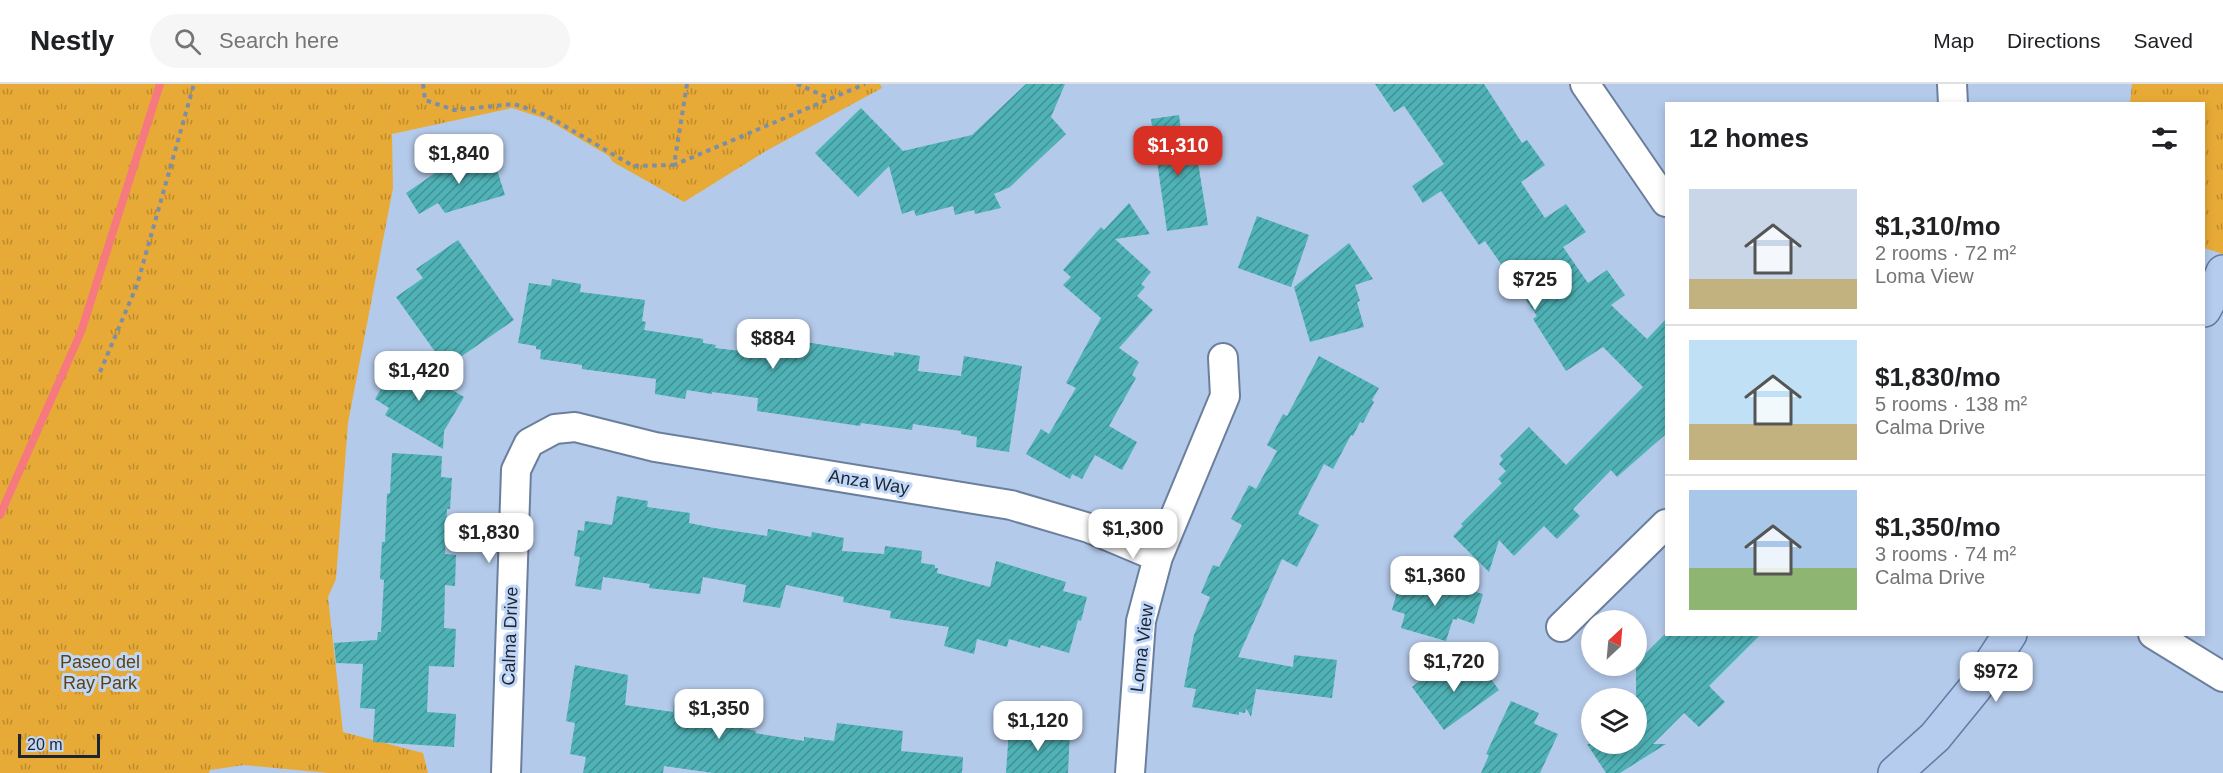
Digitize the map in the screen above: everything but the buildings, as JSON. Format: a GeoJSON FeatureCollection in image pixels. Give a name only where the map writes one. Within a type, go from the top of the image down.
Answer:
{"type":"FeatureCollection","features":[{"type":"Feature","properties":{"kind":"main road"},"geometry":{"type":"LineString","coordinates":[[2205,308],[2223,272]]}},
{"type":"Feature","properties":{"kind":"main road"},"geometry":{"type":"LineString","coordinates":[[1895,773],[1935,737],[1975,688],[2009,636]]}},
{"type":"Feature","properties":{"kind":"street"},"geometry":{"type":"LineString","coordinates":[[1585,84],[1665,201]]}},
{"type":"Feature","properties":{"kind":"street"},"geometry":{"type":"LineString","coordinates":[[1952,84],[1953,102]]}},
{"type":"Feature","properties":{"kind":"street","name":"Loma View"},"geometry":{"type":"LineString","coordinates":[[1130,773],[1141,621],[1158,557],[1225,396],[1223,358]]}},
{"type":"Feature","properties":{"kind":"street","name":"Anza Way"},"geometry":{"type":"LineString","coordinates":[[575,427],[655,447],[1011,505],[1089,528],[1158,557]]}},
{"type":"Feature","properties":{"kind":"street","name":"Calma Drive"},"geometry":{"type":"LineString","coordinates":[[506,773],[516,470],[529,443],[555,429],[575,427]]}},
{"type":"Feature","properties":{"kind":"street"},"geometry":{"type":"LineString","coordinates":[[1561,627],[1665,525]]}},
{"type":"Feature","properties":{"kind":"street"},"geometry":{"type":"LineString","coordinates":[[2156,636],[2223,677]]}},
{"type":"Feature","properties":{"kind":"path"},"geometry":{"type":"LineString","coordinates":[[100,372],[137,285],[194,84]]}},
{"type":"Feature","properties":{"kind":"path"},"geometry":{"type":"LineString","coordinates":[[423,84],[425,100],[454,110],[514,104],[546,115],[633,166],[674,165],[865,84]]}},
{"type":"Feature","properties":{"kind":"path"},"geometry":{"type":"LineString","coordinates":[[674,165],[687,84]]}},
{"type":"Feature","properties":{"kind":"path"},"geometry":{"type":"LineString","coordinates":[[797,84],[832,99]]}},
{"type":"Feature","properties":{"kind":"green space","name":"Paseo del Ray Park"},"geometry":{"type":"Polygon","coordinates":[[[0,84],[880,84],[882,88],[766,151],[684,202],[613,162],[609,156],[546,119],[512,108],[392,134],[393,188],[348,423],[336,579],[328,597],[343,732],[423,753],[428,773],[328,773],[244,765],[210,770],[209,773],[0,773],[0,84]]]}},
{"type":"Feature","properties":{"kind":"green space"},"geometry":{"type":"Polygon","coordinates":[[[2132,84],[2223,84],[2223,254],[2205,248],[2205,102],[2130,102],[2132,84]]]}},
{"type":"Feature","properties":{"kind":"waterway"},"geometry":{"type":"LineString","coordinates":[[0,515],[81,332],[160,84]]}}]}
